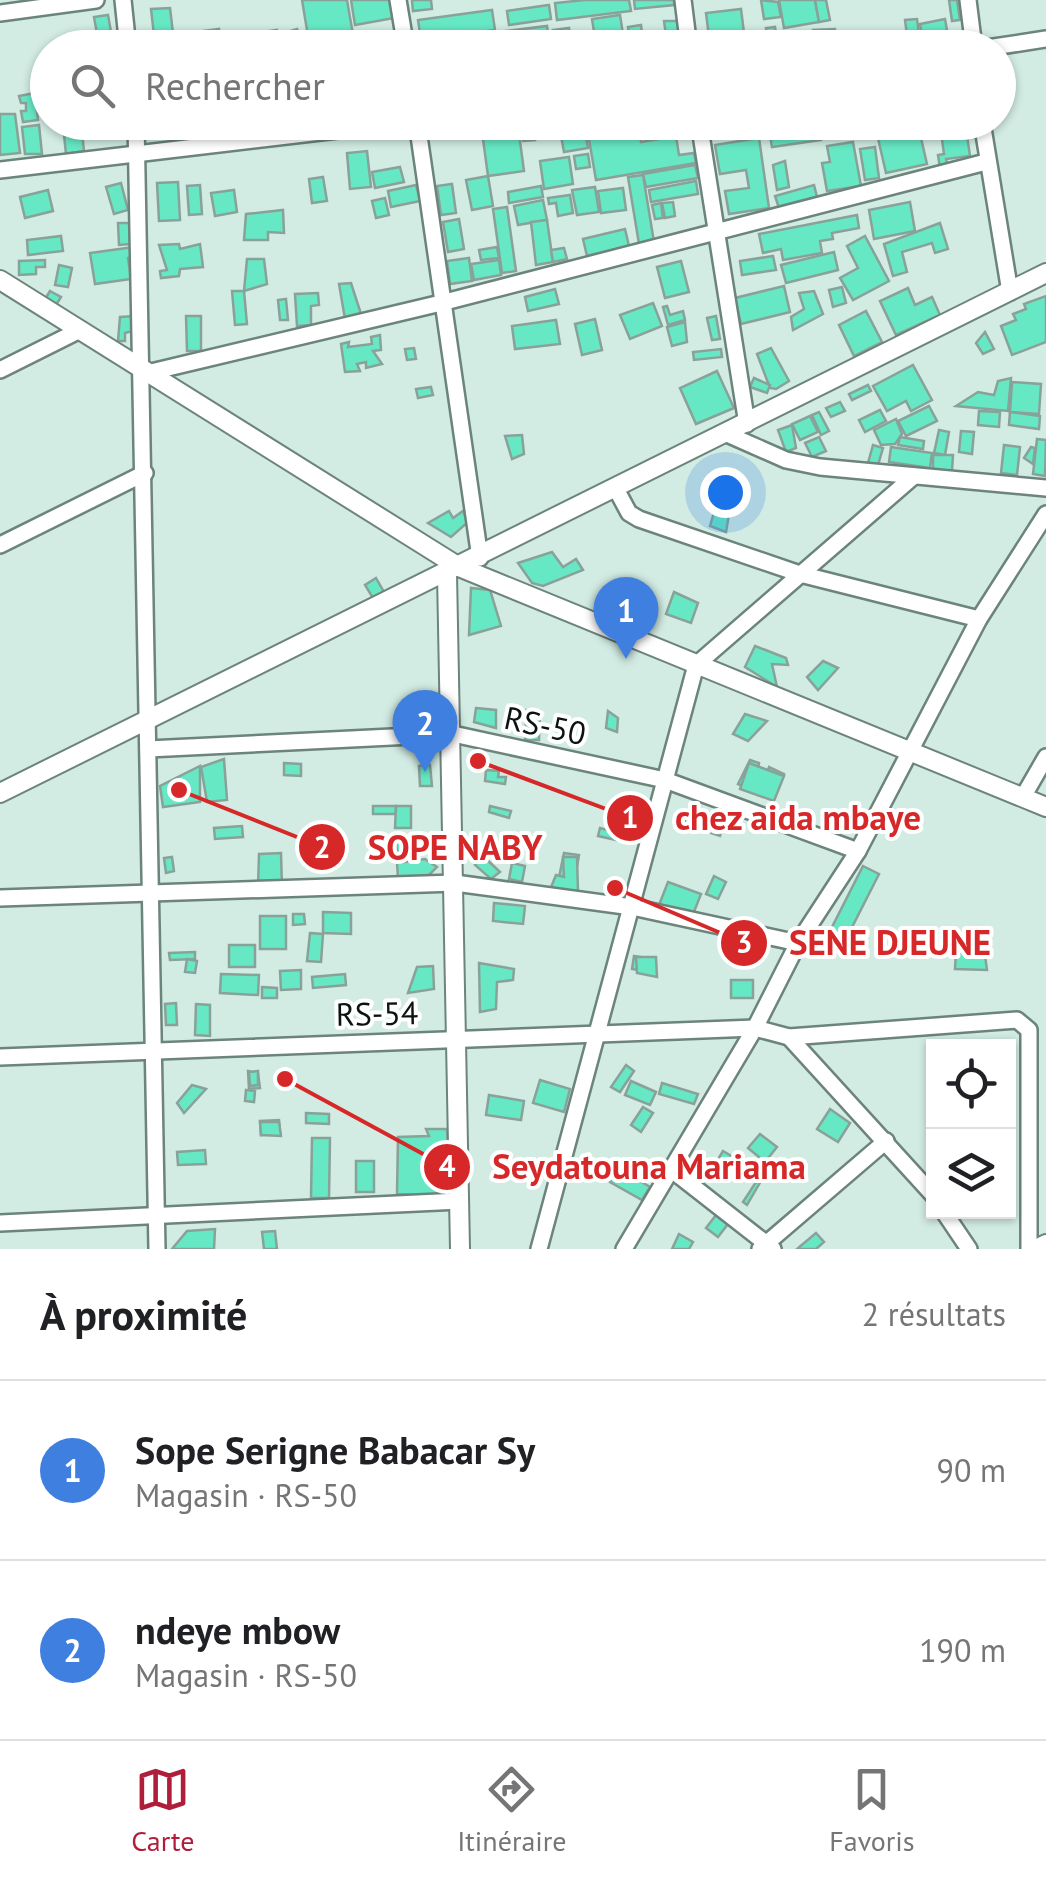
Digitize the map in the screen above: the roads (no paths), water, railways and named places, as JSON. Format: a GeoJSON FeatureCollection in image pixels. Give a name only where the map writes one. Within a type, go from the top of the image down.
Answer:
{"type":"FeatureCollection","features":[{"type":"Feature","properties":{"kind":"street"},"geometry":{"type":"LineString","coordinates":[[0,13],[96,0]]}},
{"type":"Feature","properties":{"kind":"street"},"geometry":{"type":"LineString","coordinates":[[122,0],[126,30]]}},
{"type":"Feature","properties":{"kind":"street"},"geometry":{"type":"LineString","coordinates":[[398,0],[403,30]]}},
{"type":"Feature","properties":{"kind":"street"},"geometry":{"type":"LineString","coordinates":[[683,0],[687,30]]}},
{"type":"Feature","properties":{"kind":"street"},"geometry":{"type":"LineString","coordinates":[[968,0],[972,30]]}},
{"type":"Feature","properties":{"kind":"street"},"geometry":{"type":"LineString","coordinates":[[1016,44],[1046,39]]}},
{"type":"Feature","properties":{"kind":"street"},"geometry":{"type":"LineString","coordinates":[[138,140],[146,370],[149,893],[157,1249]]}},
{"type":"Feature","properties":{"kind":"street"},"geometry":{"type":"LineString","coordinates":[[0,170],[265,140]]}},
{"type":"Feature","properties":{"kind":"street"},"geometry":{"type":"LineString","coordinates":[[420,140],[480,558]]}},
{"type":"Feature","properties":{"kind":"street"},"geometry":{"type":"LineString","coordinates":[[702,140],[746,424]]}},
{"type":"Feature","properties":{"kind":"street"},"geometry":{"type":"LineString","coordinates":[[984,140],[1010,292]]}},
{"type":"Feature","properties":{"kind":"street"},"geometry":{"type":"LineString","coordinates":[[146,370],[441,303],[986,162]]}},
{"type":"Feature","properties":{"kind":"street"},"geometry":{"type":"LineString","coordinates":[[1,790],[480,558],[614,486],[727,434],[1046,274]]}},
{"type":"Feature","properties":{"kind":"street"},"geometry":{"type":"LineString","coordinates":[[0,280],[146,370],[453,571],[696,664],[1046,807]]}},
{"type":"Feature","properties":{"kind":"street"},"geometry":{"type":"LineString","coordinates":[[0,370],[80,330]]}},
{"type":"Feature","properties":{"kind":"street"},"geometry":{"type":"LineString","coordinates":[[727,434],[786,460],[1046,488]]}},
{"type":"Feature","properties":{"kind":"street"},"geometry":{"type":"LineString","coordinates":[[0,545],[145,472]]}},
{"type":"Feature","properties":{"kind":"street"},"geometry":{"type":"LineString","coordinates":[[540,1249],[696,664],[914,476]]}},
{"type":"Feature","properties":{"kind":"street"},"geometry":{"type":"LineString","coordinates":[[614,486],[629,513],[639,519],[800,574],[980,620]]}},
{"type":"Feature","properties":{"kind":"street"},"geometry":{"type":"LineString","coordinates":[[624,1249],[756,1028],[798,942],[858,851],[980,620],[1046,514]]}},
{"type":"Feature","properties":{"kind":"street"},"geometry":{"type":"LineString","coordinates":[[453,571],[460,1249]]}},
{"type":"Feature","properties":{"kind":"street","name":"RS-50"},"geometry":{"type":"LineString","coordinates":[[148,749],[452,734],[665,780],[858,851]]}},
{"type":"Feature","properties":{"kind":"street"},"geometry":{"type":"LineString","coordinates":[[1023,797],[1046,756]]}},
{"type":"Feature","properties":{"kind":"street"},"geometry":{"type":"LineString","coordinates":[[0,898],[455,882],[632,906],[798,942]]}},
{"type":"Feature","properties":{"kind":"street"},"geometry":{"type":"LineString","coordinates":[[788,1037],[1017,1020],[1026,1024],[1032,1249],[1046,1244]]}},
{"type":"Feature","properties":{"kind":"street","name":"RS-54"},"geometry":{"type":"LineString","coordinates":[[0,1057],[756,1028],[788,1037]]}},
{"type":"Feature","properties":{"kind":"street"},"geometry":{"type":"LineString","coordinates":[[788,1037],[926,1187]]}},
{"type":"Feature","properties":{"kind":"street"},"geometry":{"type":"LineString","coordinates":[[672,1170],[767,1247],[886,1142]]}},
{"type":"Feature","properties":{"kind":"street"},"geometry":{"type":"LineString","coordinates":[[0,1224],[158,1213],[460,1201]]}},
{"type":"Feature","properties":{"kind":"street"},"geometry":{"type":"LineString","coordinates":[[949,1219],[969,1249]]}},
{"type":"Feature","properties":{"kind":"place","name":"Sope Serigne Babacar Sy"},"geometry":{"type":"Point","coordinates":[626,659]}},
{"type":"Feature","properties":{"kind":"place","name":"chez aida mbaye"},"geometry":{"type":"Point","coordinates":[478,761]}},
{"type":"Feature","properties":{"kind":"place","name":"ndeye mbow"},"geometry":{"type":"Point","coordinates":[425,772]}},
{"type":"Feature","properties":{"kind":"place","name":"SOPE NABY"},"geometry":{"type":"Point","coordinates":[179,790]}},
{"type":"Feature","properties":{"kind":"place","name":"SENE DJEUNE"},"geometry":{"type":"Point","coordinates":[615,888]}},
{"type":"Feature","properties":{"kind":"place","name":"Seydatouna Mariama"},"geometry":{"type":"Point","coordinates":[285,1079]}}]}
